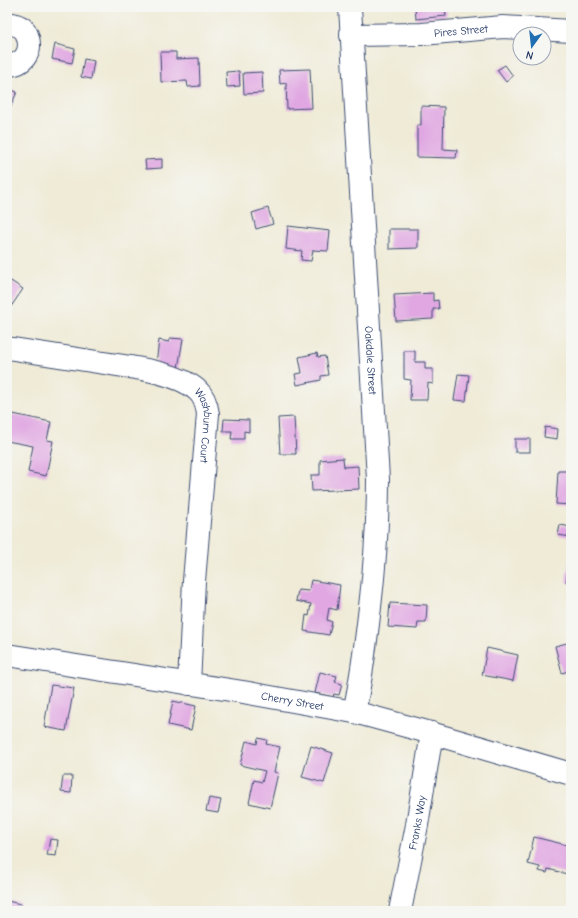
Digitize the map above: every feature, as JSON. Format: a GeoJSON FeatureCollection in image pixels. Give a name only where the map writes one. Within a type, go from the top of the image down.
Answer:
{"type":"FeatureCollection","features":[{"type":"Feature","properties":{"kind":"street","name":"Oakdale Street"},"geometry":{"type":"LineString","coordinates":[[350,7],[378,486],[373,582],[364,659],[354,712]]}},
{"type":"Feature","properties":{"kind":"street"},"geometry":{"type":"LineString","coordinates":[[7,23],[16,24],[23,28],[26,32],[29,43],[26,58],[15,64],[7,65]]}},
{"type":"Feature","properties":{"kind":"street","name":"Pires Street"},"geometry":{"type":"LineString","coordinates":[[351,35],[422,34],[503,28],[571,30]]}},
{"type":"Feature","properties":{"kind":"street","name":"Washburn Court"},"geometry":{"type":"LineString","coordinates":[[7,348],[144,370],[189,384],[198,390],[202,395],[208,414],[194,581],[189,684]]}},
{"type":"Feature","properties":{"kind":"street","name":"Cherry Street"},"geometry":{"type":"LineString","coordinates":[[7,655],[354,712],[432,733],[571,774]]}},
{"type":"Feature","properties":{"kind":"street","name":"Franks Way"},"geometry":{"type":"LineString","coordinates":[[400,911],[417,825],[432,733]]}},
{"type":"Feature","properties":{"kind":"building"},"geometry":{"type":"Polygon","coordinates":[[[415,7],[445,7],[446,16],[416,19],[415,7]]]}},
{"type":"Feature","properties":{"kind":"building"},"geometry":{"type":"Polygon","coordinates":[[[55,44],[75,49],[72,63],[52,59],[55,44]]]}},
{"type":"Feature","properties":{"kind":"building"},"geometry":{"type":"Polygon","coordinates":[[[160,52],[176,52],[176,59],[199,58],[200,86],[188,87],[187,81],[161,82],[160,52]]]}},
{"type":"Feature","properties":{"kind":"building"},"geometry":{"type":"Polygon","coordinates":[[[84,59],[94,61],[91,79],[81,77],[84,59]]]}},
{"type":"Feature","properties":{"kind":"building"},"geometry":{"type":"Polygon","coordinates":[[[505,65],[513,76],[506,82],[497,70],[505,65]]]}},
{"type":"Feature","properties":{"kind":"building"},"geometry":{"type":"Polygon","coordinates":[[[310,69],[312,108],[287,109],[286,83],[280,84],[279,70],[310,69]]]}},
{"type":"Feature","properties":{"kind":"building"},"geometry":{"type":"Polygon","coordinates":[[[239,71],[240,86],[227,87],[226,72],[239,71]]]}},
{"type":"Feature","properties":{"kind":"building"},"geometry":{"type":"Polygon","coordinates":[[[262,72],[263,93],[244,94],[243,73],[262,72]]]}},
{"type":"Feature","properties":{"kind":"building"},"geometry":{"type":"Polygon","coordinates":[[[7,88],[17,92],[7,115],[7,88]]]}},
{"type":"Feature","properties":{"kind":"building"},"geometry":{"type":"Polygon","coordinates":[[[421,106],[444,107],[443,149],[457,150],[456,158],[417,157],[417,125],[421,125],[421,106]]]}},
{"type":"Feature","properties":{"kind":"building"},"geometry":{"type":"Polygon","coordinates":[[[162,159],[162,168],[146,169],[145,160],[162,159]]]}},
{"type":"Feature","properties":{"kind":"building"},"geometry":{"type":"Polygon","coordinates":[[[268,208],[273,224],[256,229],[252,213],[268,208]]]}},
{"type":"Feature","properties":{"kind":"building"},"geometry":{"type":"Polygon","coordinates":[[[288,226],[330,231],[328,251],[313,250],[311,261],[301,260],[302,251],[286,249],[288,226]]]}},
{"type":"Feature","properties":{"kind":"building"},"geometry":{"type":"Polygon","coordinates":[[[389,229],[418,229],[418,248],[389,249],[389,229]]]}},
{"type":"Feature","properties":{"kind":"building"},"geometry":{"type":"Polygon","coordinates":[[[11,281],[23,289],[8,311],[7,287],[11,281]]]}},
{"type":"Feature","properties":{"kind":"building"},"geometry":{"type":"Polygon","coordinates":[[[433,293],[433,301],[438,300],[439,309],[433,309],[433,319],[396,321],[394,295],[433,293]]]}},
{"type":"Feature","properties":{"kind":"building"},"geometry":{"type":"Polygon","coordinates":[[[170,338],[183,339],[177,374],[156,364],[159,340],[169,342],[170,338]]]}},
{"type":"Feature","properties":{"kind":"building"},"geometry":{"type":"Polygon","coordinates":[[[404,351],[415,351],[415,362],[425,362],[425,369],[433,369],[433,384],[428,383],[427,400],[410,400],[411,380],[404,379],[404,351]]]}},
{"type":"Feature","properties":{"kind":"building"},"geometry":{"type":"Polygon","coordinates":[[[317,353],[318,357],[325,356],[328,375],[321,376],[321,380],[297,385],[295,374],[302,373],[299,357],[317,353]]]}},
{"type":"Feature","properties":{"kind":"building"},"geometry":{"type":"Polygon","coordinates":[[[458,374],[469,375],[466,401],[454,400],[458,374]]]}},
{"type":"Feature","properties":{"kind":"building"},"geometry":{"type":"Polygon","coordinates":[[[13,414],[51,422],[47,440],[53,441],[46,476],[28,472],[33,446],[7,441],[13,414]]]}},
{"type":"Feature","properties":{"kind":"building"},"geometry":{"type":"Polygon","coordinates":[[[294,417],[296,454],[280,454],[278,418],[294,417]]]}},
{"type":"Feature","properties":{"kind":"building"},"geometry":{"type":"Polygon","coordinates":[[[224,419],[249,420],[249,432],[244,431],[244,439],[231,439],[232,431],[223,431],[224,419]]]}},
{"type":"Feature","properties":{"kind":"building"},"geometry":{"type":"Polygon","coordinates":[[[545,427],[558,429],[557,439],[544,437],[545,427]]]}},
{"type":"Feature","properties":{"kind":"building"},"geometry":{"type":"Polygon","coordinates":[[[515,439],[530,439],[530,452],[515,452],[515,439]]]}},
{"type":"Feature","properties":{"kind":"building"},"geometry":{"type":"Polygon","coordinates":[[[343,458],[344,467],[358,466],[359,489],[312,491],[311,475],[320,475],[320,460],[343,458]]]}},
{"type":"Feature","properties":{"kind":"building"},"geometry":{"type":"Polygon","coordinates":[[[558,471],[571,471],[571,505],[556,504],[558,471]]]}},
{"type":"Feature","properties":{"kind":"building"},"geometry":{"type":"Polygon","coordinates":[[[560,525],[571,527],[571,537],[558,535],[560,525]]]}},
{"type":"Feature","properties":{"kind":"building"},"geometry":{"type":"Polygon","coordinates":[[[571,557],[571,583],[566,582],[571,557]]]}},
{"type":"Feature","properties":{"kind":"building"},"geometry":{"type":"Polygon","coordinates":[[[311,580],[340,585],[337,610],[329,608],[327,620],[332,622],[329,635],[304,631],[306,615],[309,616],[311,604],[296,601],[298,590],[309,591],[311,580]]]}},
{"type":"Feature","properties":{"kind":"building"},"geometry":{"type":"Polygon","coordinates":[[[390,603],[427,605],[426,622],[418,622],[417,629],[388,627],[390,603]]]}},
{"type":"Feature","properties":{"kind":"building"},"geometry":{"type":"Polygon","coordinates":[[[571,642],[571,670],[562,673],[555,646],[571,642]]]}},
{"type":"Feature","properties":{"kind":"building"},"geometry":{"type":"Polygon","coordinates":[[[487,648],[518,655],[513,681],[482,675],[487,648]]]}},
{"type":"Feature","properties":{"kind":"building"},"geometry":{"type":"Polygon","coordinates":[[[320,672],[337,676],[335,682],[342,684],[339,695],[334,694],[333,697],[315,693],[320,672]]]}},
{"type":"Feature","properties":{"kind":"building"},"geometry":{"type":"Polygon","coordinates":[[[51,685],[74,688],[66,731],[44,727],[51,685]]]}},
{"type":"Feature","properties":{"kind":"building"},"geometry":{"type":"Polygon","coordinates":[[[173,701],[196,706],[191,730],[168,725],[173,701]]]}},
{"type":"Feature","properties":{"kind":"building"},"geometry":{"type":"Polygon","coordinates":[[[258,738],[267,740],[266,744],[280,747],[274,772],[278,773],[270,808],[249,803],[254,780],[262,782],[265,771],[240,765],[246,741],[257,744],[258,738]]]}},
{"type":"Feature","properties":{"kind":"building"},"geometry":{"type":"Polygon","coordinates":[[[311,746],[333,753],[324,783],[302,777],[311,746]]]}},
{"type":"Feature","properties":{"kind":"building"},"geometry":{"type":"Polygon","coordinates":[[[63,776],[72,776],[71,793],[61,792],[63,776]]]}},
{"type":"Feature","properties":{"kind":"building"},"geometry":{"type":"Polygon","coordinates":[[[209,798],[221,800],[218,813],[206,811],[209,798]]]}},
{"type":"Feature","properties":{"kind":"building"},"geometry":{"type":"Polygon","coordinates":[[[534,837],[571,846],[571,875],[548,869],[547,873],[539,871],[540,867],[528,864],[534,837]]]}},
{"type":"Feature","properties":{"kind":"building"},"geometry":{"type":"Polygon","coordinates":[[[50,839],[58,840],[56,856],[47,855],[50,839]]]}},
{"type":"Feature","properties":{"kind":"building"},"geometry":{"type":"Polygon","coordinates":[[[7,901],[21,904],[20,911],[7,911],[7,901]]]}}]}
